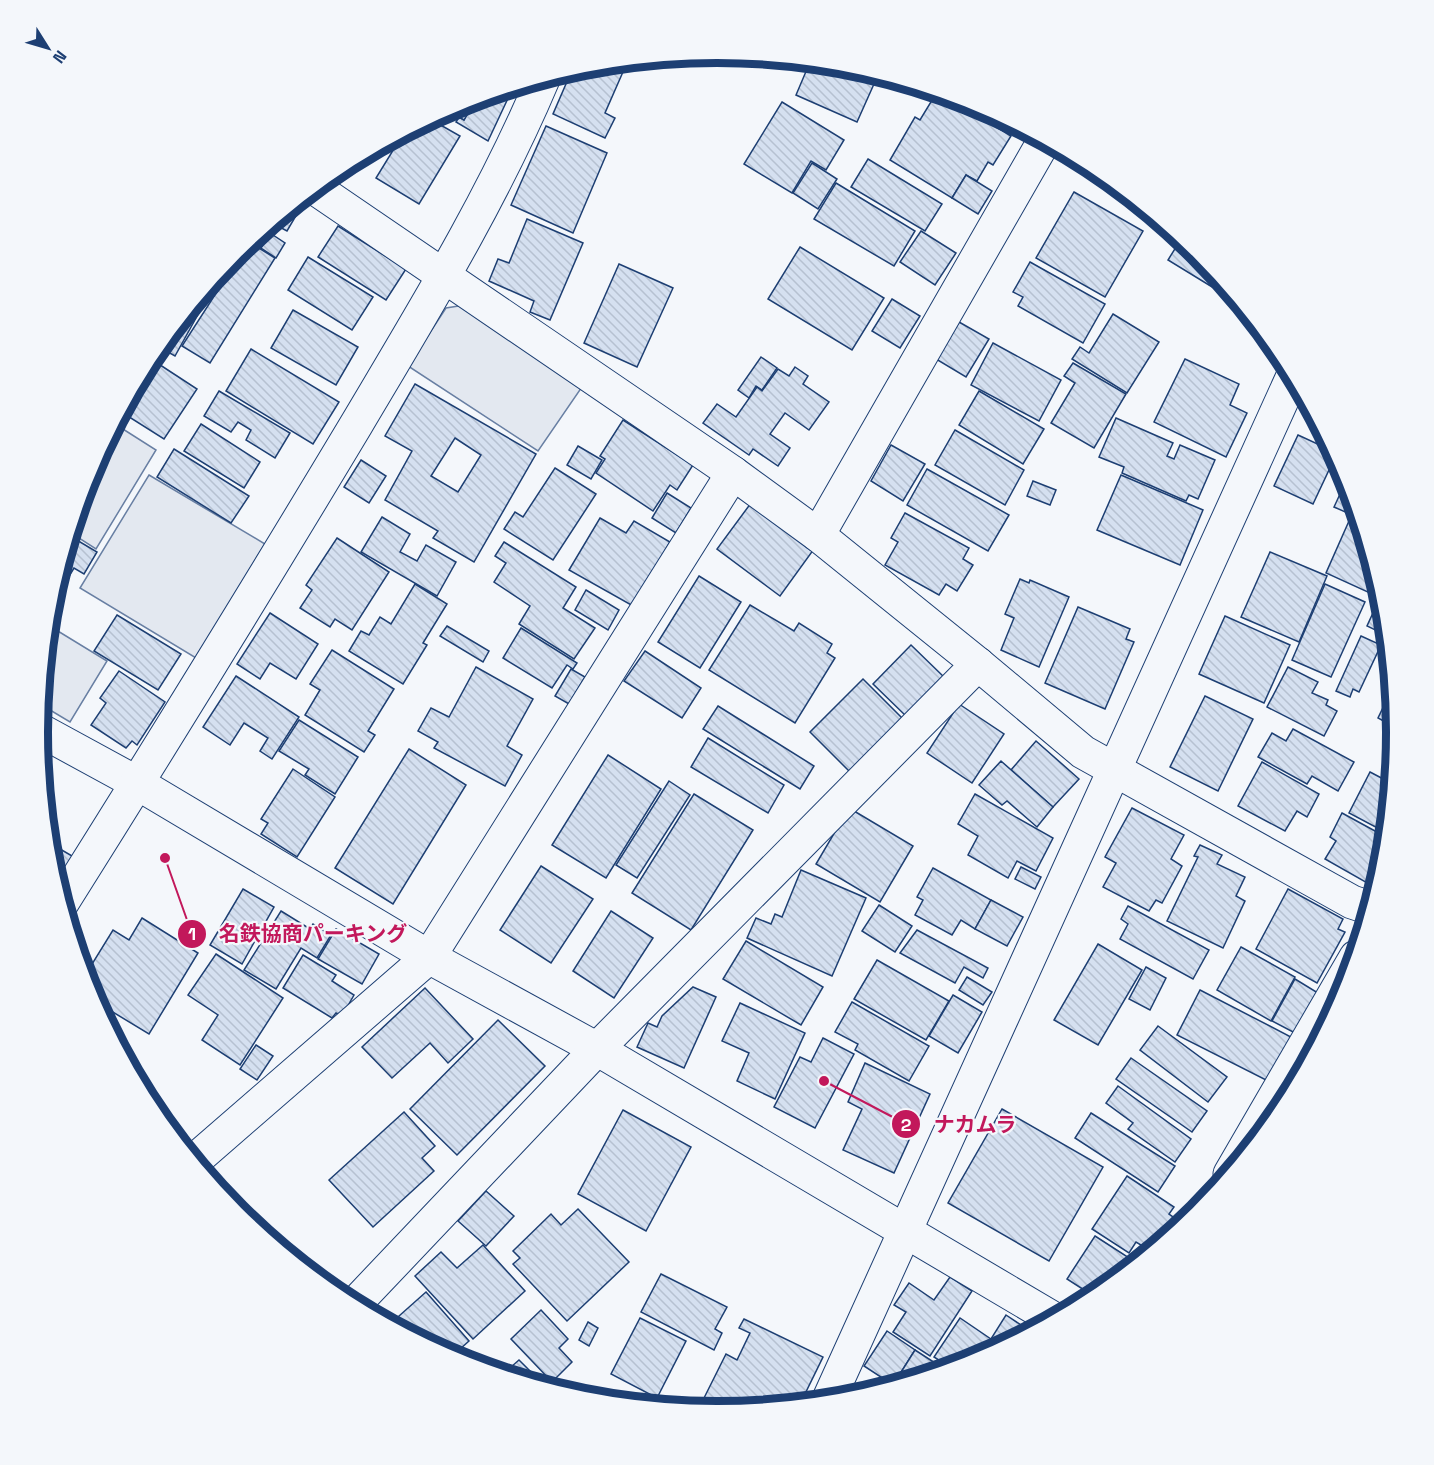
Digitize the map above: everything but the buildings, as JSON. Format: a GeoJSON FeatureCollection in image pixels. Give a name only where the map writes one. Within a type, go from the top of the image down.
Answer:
{"type":"FeatureCollection","features":[{"type":"Feature","properties":{"kind":"street"},"geometry":{"type":"LineString","coordinates":[[68,893],[295,528],[444,277],[521,131],[539,87]]}},
{"type":"Feature","properties":{"kind":"street"},"geometry":{"type":"LineString","coordinates":[[818,535],[1041,147]]}},
{"type":"Feature","properties":{"kind":"street"},"geometry":{"type":"LineString","coordinates":[[322,193],[733,473],[818,535],[1083,752],[1352,902],[1363,906]]}},
{"type":"Feature","properties":{"kind":"street"},"geometry":{"type":"LineString","coordinates":[[832,1391],[1288,386]]}},
{"type":"Feature","properties":{"kind":"street"},"geometry":{"type":"LineString","coordinates":[[199,1156],[429,957],[733,473]]}},
{"type":"Feature","properties":{"kind":"street"},"geometry":{"type":"LineString","coordinates":[[363,1300],[597,1049],[978,664]]}},
{"type":"Feature","properties":{"kind":"street"},"geometry":{"type":"LineString","coordinates":[[48,734],[137,783],[429,957],[597,1049],[1047,1315]]}},
{"type":"Feature","properties":{"kind":"street"},"geometry":{"type":"LineString","coordinates":[[1259,1125],[1326,1009]]}},
{"type":"Feature","properties":{"kind":"shaded area"},"geometry":{"type":"Polygon","coordinates":[[[471,304],[584,384],[538,451],[408,366],[446,308],[471,304]]]}},
{"type":"Feature","properties":{"kind":"shaded area"},"geometry":{"type":"Polygon","coordinates":[[[122,428],[156,450],[96,549],[78,537],[99,476],[122,428]]]}},
{"type":"Feature","properties":{"kind":"shaded area"},"geometry":{"type":"Polygon","coordinates":[[[149,475],[265,544],[196,658],[80,588],[149,475]]]}},
{"type":"Feature","properties":{"kind":"shaded area"},"geometry":{"type":"Polygon","coordinates":[[[56,630],[107,661],[70,722],[49,709],[56,630]]]}},
{"type":"Feature","properties":{"kind":"place","name":"名鉄協商パーキング"},"geometry":{"type":"Point","coordinates":[165,858]}},
{"type":"Feature","properties":{"kind":"place","name":"ナカムラ"},"geometry":{"type":"Point","coordinates":[824,1081]}}]}
